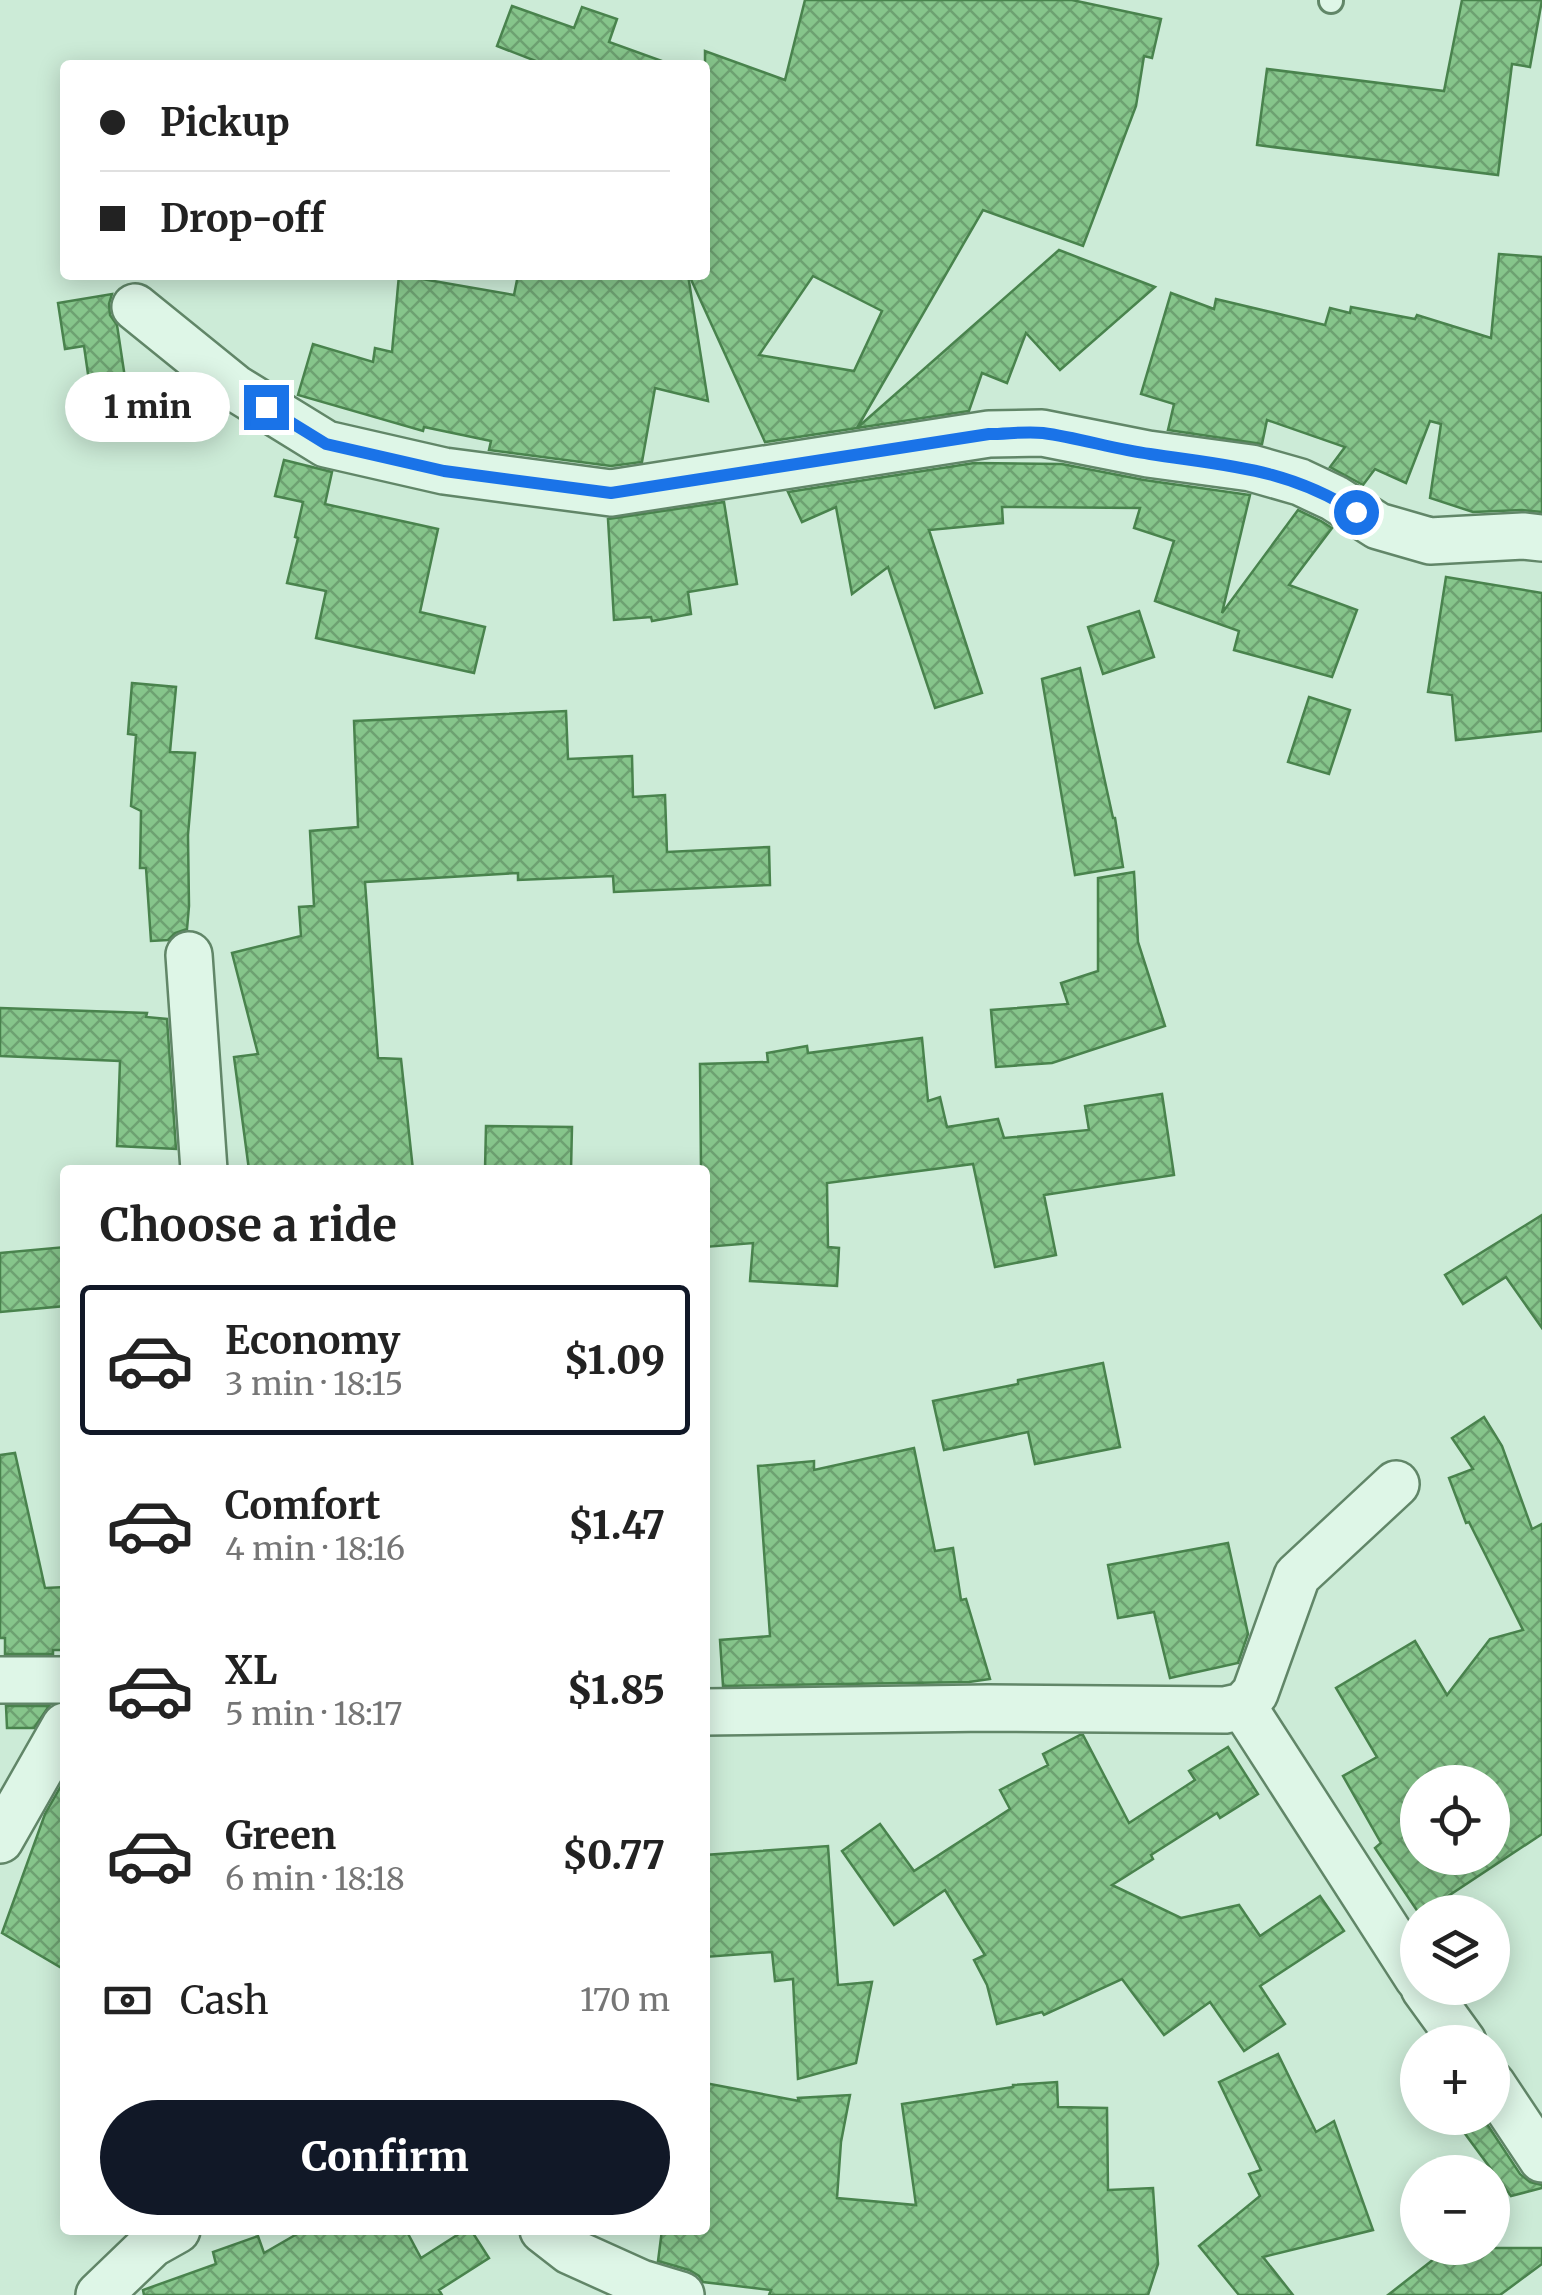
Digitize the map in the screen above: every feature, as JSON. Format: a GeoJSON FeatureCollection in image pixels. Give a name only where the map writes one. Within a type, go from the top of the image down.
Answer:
{"type":"FeatureCollection","features":[{"type":"Feature","properties":{"kind":"street"},"geometry":{"type":"LineString","coordinates":[[135,307],[235,388],[326,444],[444,471],[611,493],[989,434],[1042,433],[1148,454],[1251,468],[1300,482],[1378,526],[1430,541],[1542,538]]}},
{"type":"Feature","properties":{"kind":"street"},"geometry":{"type":"LineString","coordinates":[[189,956],[204,1165]]}},
{"type":"Feature","properties":{"kind":"street"},"geometry":{"type":"LineString","coordinates":[[710,1712],[1225,1710],[1243,1706],[1255,1693],[1297,1576],[1396,1484]]}},
{"type":"Feature","properties":{"kind":"street"},"geometry":{"type":"LineString","coordinates":[[0,1680],[60,1680]]}},
{"type":"Feature","properties":{"kind":"street"},"geometry":{"type":"LineString","coordinates":[[1243,1706],[1400,1950]]}},
{"type":"Feature","properties":{"kind":"street"},"geometry":{"type":"LineString","coordinates":[[0,1840],[60,1735]]}},
{"type":"Feature","properties":{"kind":"street"},"geometry":{"type":"LineString","coordinates":[[1510,2111],[1542,2159]]}},
{"type":"Feature","properties":{"kind":"street"},"geometry":{"type":"LineString","coordinates":[[110,2291],[152,2244],[168,2235]]}},
{"type":"Feature","properties":{"kind":"street"},"geometry":{"type":"LineString","coordinates":[[549,2235],[570,2251],[647,2291]]}},
{"type":"Feature","properties":{"kind":"building"},"geometry":{"type":"Polygon","coordinates":[[[805,0],[1072,0],[1161,19],[1152,58],[1144,56],[1136,106],[1083,246],[983,210],[857,428],[1059,250],[1155,287],[1060,370],[1026,333],[1007,383],[982,373],[969,411],[765,442],[691,280],[710,280],[710,60],[705,60],[705,51],[785,80],[805,0]],[[813,276],[759,355],[854,371],[882,311],[813,276]]]}},
{"type":"Feature","properties":{"kind":"building"},"geometry":{"type":"Polygon","coordinates":[[[1462,0],[1542,0],[1530,67],[1512,64],[1498,175],[1257,145],[1267,69],[1444,91],[1462,0]]]}},
{"type":"Feature","properties":{"kind":"building"},"geometry":{"type":"Polygon","coordinates":[[[512,6],[574,28],[582,7],[617,19],[609,42],[659,60],[533,60],[497,46],[512,6]]]}},
{"type":"Feature","properties":{"kind":"building"},"geometry":{"type":"Polygon","coordinates":[[[1499,254],[1542,257],[1542,512],[1473,512],[1430,498],[1441,424],[1430,421],[1406,483],[1375,469],[1363,485],[1330,467],[1345,447],[1267,420],[1262,444],[1168,430],[1174,404],[1141,394],[1171,293],[1214,309],[1216,299],[1325,325],[1330,308],[1350,313],[1351,307],[1415,319],[1417,315],[1491,338],[1499,254]]]}},
{"type":"Feature","properties":{"kind":"building"},"geometry":{"type":"Polygon","coordinates":[[[399,280],[428,280],[514,295],[517,280],[689,280],[708,401],[655,388],[642,462],[611,466],[489,450],[491,441],[424,427],[423,431],[298,395],[313,344],[373,362],[375,348],[392,352],[399,280]]]}},
{"type":"Feature","properties":{"kind":"building"},"geometry":{"type":"Polygon","coordinates":[[[112,294],[110,315],[117,325],[130,411],[94,416],[84,346],[65,349],[58,303],[112,294]]]}},
{"type":"Feature","properties":{"kind":"building"},"geometry":{"type":"Polygon","coordinates":[[[284,460],[332,472],[325,504],[438,529],[420,612],[485,627],[474,673],[316,638],[326,591],[287,583],[303,502],[275,496],[284,460]]]}},
{"type":"Feature","properties":{"kind":"building"},"geometry":{"type":"Polygon","coordinates":[[[974,463],[1062,464],[1250,495],[1222,613],[1298,510],[1321,521],[1332,528],[1289,585],[1357,610],[1332,677],[1234,650],[1239,631],[1155,601],[1174,541],[1134,528],[1140,508],[1002,507],[1003,523],[929,530],[982,693],[935,708],[888,567],[852,594],[836,507],[802,522],[788,492],[974,463]]]}},
{"type":"Feature","properties":{"kind":"building"},"geometry":{"type":"Polygon","coordinates":[[[724,502],[737,584],[688,592],[691,614],[652,621],[651,617],[614,620],[608,519],[724,502]]]}},
{"type":"Feature","properties":{"kind":"building"},"geometry":{"type":"Polygon","coordinates":[[[1446,577],[1542,593],[1542,731],[1456,740],[1452,695],[1428,692],[1446,577]]]}},
{"type":"Feature","properties":{"kind":"building"},"geometry":{"type":"Polygon","coordinates":[[[1139,611],[1154,657],[1103,674],[1088,627],[1139,611]]]}},
{"type":"Feature","properties":{"kind":"building"},"geometry":{"type":"Polygon","coordinates":[[[1080,668],[1123,867],[1075,875],[1042,679],[1080,668]]]}},
{"type":"Feature","properties":{"kind":"building"},"geometry":{"type":"Polygon","coordinates":[[[132,683],[176,687],[170,752],[195,753],[188,835],[187,929],[168,940],[151,941],[146,868],[140,868],[141,811],[131,806],[136,735],[128,734],[132,683]]]}},
{"type":"Feature","properties":{"kind":"building"},"geometry":{"type":"Polygon","coordinates":[[[1309,697],[1350,710],[1329,774],[1288,762],[1309,697]]]}},
{"type":"Feature","properties":{"kind":"building"},"geometry":{"type":"Polygon","coordinates":[[[566,711],[568,759],[632,756],[633,797],[665,795],[667,852],[769,847],[770,885],[614,892],[613,876],[518,880],[518,873],[365,882],[378,1058],[401,1059],[412,1165],[248,1165],[234,1057],[258,1054],[232,953],[301,936],[299,907],[314,906],[310,831],[358,827],[354,721],[566,711]]]}},
{"type":"Feature","properties":{"kind":"building"},"geometry":{"type":"Polygon","coordinates":[[[1134,872],[1138,942],[1165,1026],[1052,1063],[996,1067],[991,1010],[1068,1004],[1061,983],[1098,971],[1098,878],[1134,872]]]}},
{"type":"Feature","properties":{"kind":"building"},"geometry":{"type":"Polygon","coordinates":[[[0,1008],[147,1013],[146,1017],[167,1019],[176,1149],[117,1146],[120,1061],[0,1056],[0,1008]]]}},
{"type":"Feature","properties":{"kind":"building"},"geometry":{"type":"Polygon","coordinates":[[[922,1038],[928,1101],[940,1097],[947,1127],[998,1119],[1004,1138],[1089,1130],[1085,1106],[1162,1094],[1174,1175],[1044,1195],[1056,1255],[995,1267],[973,1164],[827,1183],[828,1247],[839,1248],[837,1286],[750,1281],[753,1243],[710,1247],[710,1165],[701,1165],[700,1064],[768,1062],[767,1053],[807,1046],[808,1053],[922,1038]]]}},
{"type":"Feature","properties":{"kind":"building"},"geometry":{"type":"Polygon","coordinates":[[[486,1126],[572,1127],[571,1165],[485,1165],[486,1126]]]}},
{"type":"Feature","properties":{"kind":"building"},"geometry":{"type":"Polygon","coordinates":[[[1542,1215],[1542,1328],[1506,1277],[1463,1304],[1445,1275],[1542,1215]]]}},
{"type":"Feature","properties":{"kind":"building"},"geometry":{"type":"Polygon","coordinates":[[[60,1247],[60,1306],[0,1312],[0,1253],[60,1247]]]}},
{"type":"Feature","properties":{"kind":"building"},"geometry":{"type":"Polygon","coordinates":[[[1103,1363],[1120,1447],[1035,1464],[1028,1432],[944,1450],[933,1401],[1103,1363]]]}},
{"type":"Feature","properties":{"kind":"building"},"geometry":{"type":"Polygon","coordinates":[[[1484,1417],[1502,1446],[1532,1529],[1542,1524],[1542,1834],[1510,1855],[1510,1765],[1400,1765],[1400,1875],[1480,1875],[1450,1895],[1407,1895],[1375,1848],[1381,1843],[1343,1776],[1377,1757],[1336,1688],[1415,1641],[1447,1695],[1490,1639],[1523,1630],[1469,1522],[1466,1523],[1449,1478],[1473,1469],[1452,1438],[1484,1417]]]}},
{"type":"Feature","properties":{"kind":"building"},"geometry":{"type":"Polygon","coordinates":[[[914,1448],[935,1551],[953,1548],[961,1600],[966,1599],[990,1679],[723,1686],[720,1640],[770,1636],[758,1466],[814,1461],[814,1470],[914,1448]]]}},
{"type":"Feature","properties":{"kind":"building"},"geometry":{"type":"Polygon","coordinates":[[[15,1453],[45,1588],[60,1587],[60,1650],[53,1650],[53,1654],[5,1654],[5,1638],[0,1638],[0,1455],[15,1453]]]}},
{"type":"Feature","properties":{"kind":"building"},"geometry":{"type":"Polygon","coordinates":[[[1228,1543],[1248,1634],[1238,1663],[1170,1678],[1154,1612],[1118,1618],[1108,1565],[1228,1543]]]}},
{"type":"Feature","properties":{"kind":"building"},"geometry":{"type":"Polygon","coordinates":[[[6,1706],[49,1706],[34,1728],[7,1728],[6,1706]]]}},
{"type":"Feature","properties":{"kind":"building"},"geometry":{"type":"Polygon","coordinates":[[[1080,1735],[1129,1823],[1195,1780],[1189,1771],[1228,1747],[1258,1794],[1220,1818],[1217,1813],[1112,1885],[1181,1918],[1239,1905],[1260,1936],[1320,1896],[1344,1931],[1260,1986],[1285,2024],[1244,2051],[1210,2002],[1164,2035],[1122,1979],[1044,2015],[1042,2012],[997,2024],[987,1985],[974,1960],[985,1955],[945,1890],[894,1925],[842,1851],[880,1824],[914,1871],[1010,1809],[1000,1790],[1048,1765],[1043,1754],[1080,1735]]]}},
{"type":"Feature","properties":{"kind":"building"},"geometry":{"type":"Polygon","coordinates":[[[60,1788],[60,1967],[2,1933],[45,1814],[60,1788]]]}},
{"type":"Feature","properties":{"kind":"building"},"geometry":{"type":"Polygon","coordinates":[[[828,1846],[838,1985],[872,1982],[856,2063],[798,2079],[793,1979],[775,1981],[772,1952],[710,1957],[710,1855],[828,1846]]]}},
{"type":"Feature","properties":{"kind":"building"},"geometry":{"type":"Polygon","coordinates":[[[1278,2054],[1316,2132],[1334,2121],[1373,2230],[1263,2257],[1293,2295],[1239,2295],[1199,2246],[1260,2196],[1249,2174],[1261,2170],[1219,2082],[1278,2054]]]}},
{"type":"Feature","properties":{"kind":"building"},"geometry":{"type":"Polygon","coordinates":[[[1057,2082],[1058,2107],[1107,2108],[1108,2190],[1153,2188],[1158,2264],[1148,2295],[769,2295],[771,2290],[703,2282],[689,2270],[658,2261],[661,2235],[710,2235],[710,2084],[799,2101],[798,2098],[850,2095],[841,2142],[837,2198],[916,2205],[902,2104],[1013,2085],[1057,2082]]]}},
{"type":"Feature","properties":{"kind":"building"},"geometry":{"type":"Polygon","coordinates":[[[1466,2135],[1494,2135],[1507,2155],[1481,2155],[1466,2135]]]}},
{"type":"Feature","properties":{"kind":"building"},"geometry":{"type":"Polygon","coordinates":[[[1510,2159],[1520,2174],[1542,2185],[1511,2196],[1510,2159]]]}},
{"type":"Feature","properties":{"kind":"building"},"geometry":{"type":"Polygon","coordinates":[[[295,2235],[409,2235],[421,2258],[457,2235],[474,2235],[489,2258],[439,2290],[442,2295],[144,2295],[143,2290],[216,2264],[213,2252],[258,2236],[264,2253],[295,2235]]]}},
{"type":"Feature","properties":{"kind":"building"},"geometry":{"type":"Polygon","coordinates":[[[1510,2248],[1542,2248],[1542,2264],[1500,2295],[1388,2295],[1426,2265],[1510,2265],[1510,2248]]]}},
{"type":"Feature","properties":{"kind":"route"},"geometry":{"type":"LineString","coordinates":[[266,407],[326,444],[444,471],[611,493],[989,434],[1042,433],[1148,454],[1251,468],[1300,482],[1356,512]]}}]}
